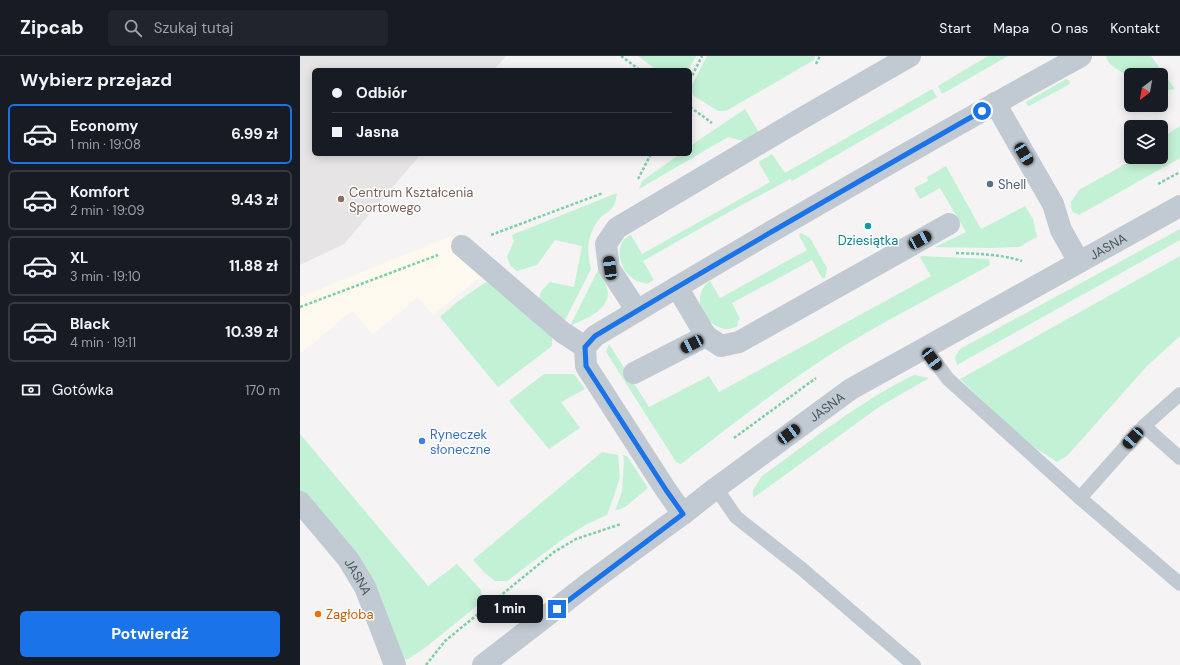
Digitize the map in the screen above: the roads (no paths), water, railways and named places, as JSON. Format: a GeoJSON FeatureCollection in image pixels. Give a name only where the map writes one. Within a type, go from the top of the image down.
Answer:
{"type":"FeatureCollection","features":[{"type":"Feature","properties":{"kind":"street"},"geometry":{"type":"LineString","coordinates":[[637,311],[610,268],[606,244],[617,228],[910,56]]}},
{"type":"Feature","properties":{"kind":"street"},"geometry":{"type":"LineString","coordinates":[[683,514],[586,366],[585,347],[595,336],[820,203],[995,103],[1081,56]]}},
{"type":"Feature","properties":{"kind":"street"},"geometry":{"type":"LineString","coordinates":[[995,103],[1053,204],[1061,230],[1079,262]]}},
{"type":"Feature","properties":{"kind":"street","name":"JASNA"},"geometry":{"type":"LineString","coordinates":[[483,665],[593,580],[851,389],[1180,206]]}},
{"type":"Feature","properties":{"kind":"street"},"geometry":{"type":"LineString","coordinates":[[677,287],[706,336],[721,346],[739,342],[948,224]]}},
{"type":"Feature","properties":{"kind":"street"},"geometry":{"type":"LineString","coordinates":[[462,246],[562,332],[585,347]]}},
{"type":"Feature","properties":{"kind":"street"},"geometry":{"type":"LineString","coordinates":[[634,373],[706,336]]}},
{"type":"Feature","properties":{"kind":"street","name":"JASNA"},"geometry":{"type":"LineString","coordinates":[[300,502],[348,559],[365,587],[394,665]]}},
{"type":"Feature","properties":{"kind":"lane"},"geometry":{"type":"LineString","coordinates":[[925,348],[948,379],[1080,498],[1180,584]]}},
{"type":"Feature","properties":{"kind":"lane"},"geometry":{"type":"LineString","coordinates":[[1080,498],[1144,426],[1180,394]]}},
{"type":"Feature","properties":{"kind":"lane"},"geometry":{"type":"LineString","coordinates":[[1144,426],[1180,458]]}},
{"type":"Feature","properties":{"kind":"lane"},"geometry":{"type":"LineString","coordinates":[[716,488],[736,517],[802,569],[914,665]]}},
{"type":"Feature","properties":{"kind":"place","name":"Shell"},"geometry":{"type":"Point","coordinates":[990,184]}},
{"type":"Feature","properties":{"kind":"place","name":"Centrum Kształcenia Sportowego"},"geometry":{"type":"Point","coordinates":[341,199]}},
{"type":"Feature","properties":{"kind":"place","name":"Dziesiątka"},"geometry":{"type":"Point","coordinates":[868,226]}},
{"type":"Feature","properties":{"kind":"place","name":"Ryneczek słoneczne"},"geometry":{"type":"Point","coordinates":[422,441]}},
{"type":"Feature","properties":{"kind":"place","name":"Zagłoba"},"geometry":{"type":"Point","coordinates":[318,614]}}]}
